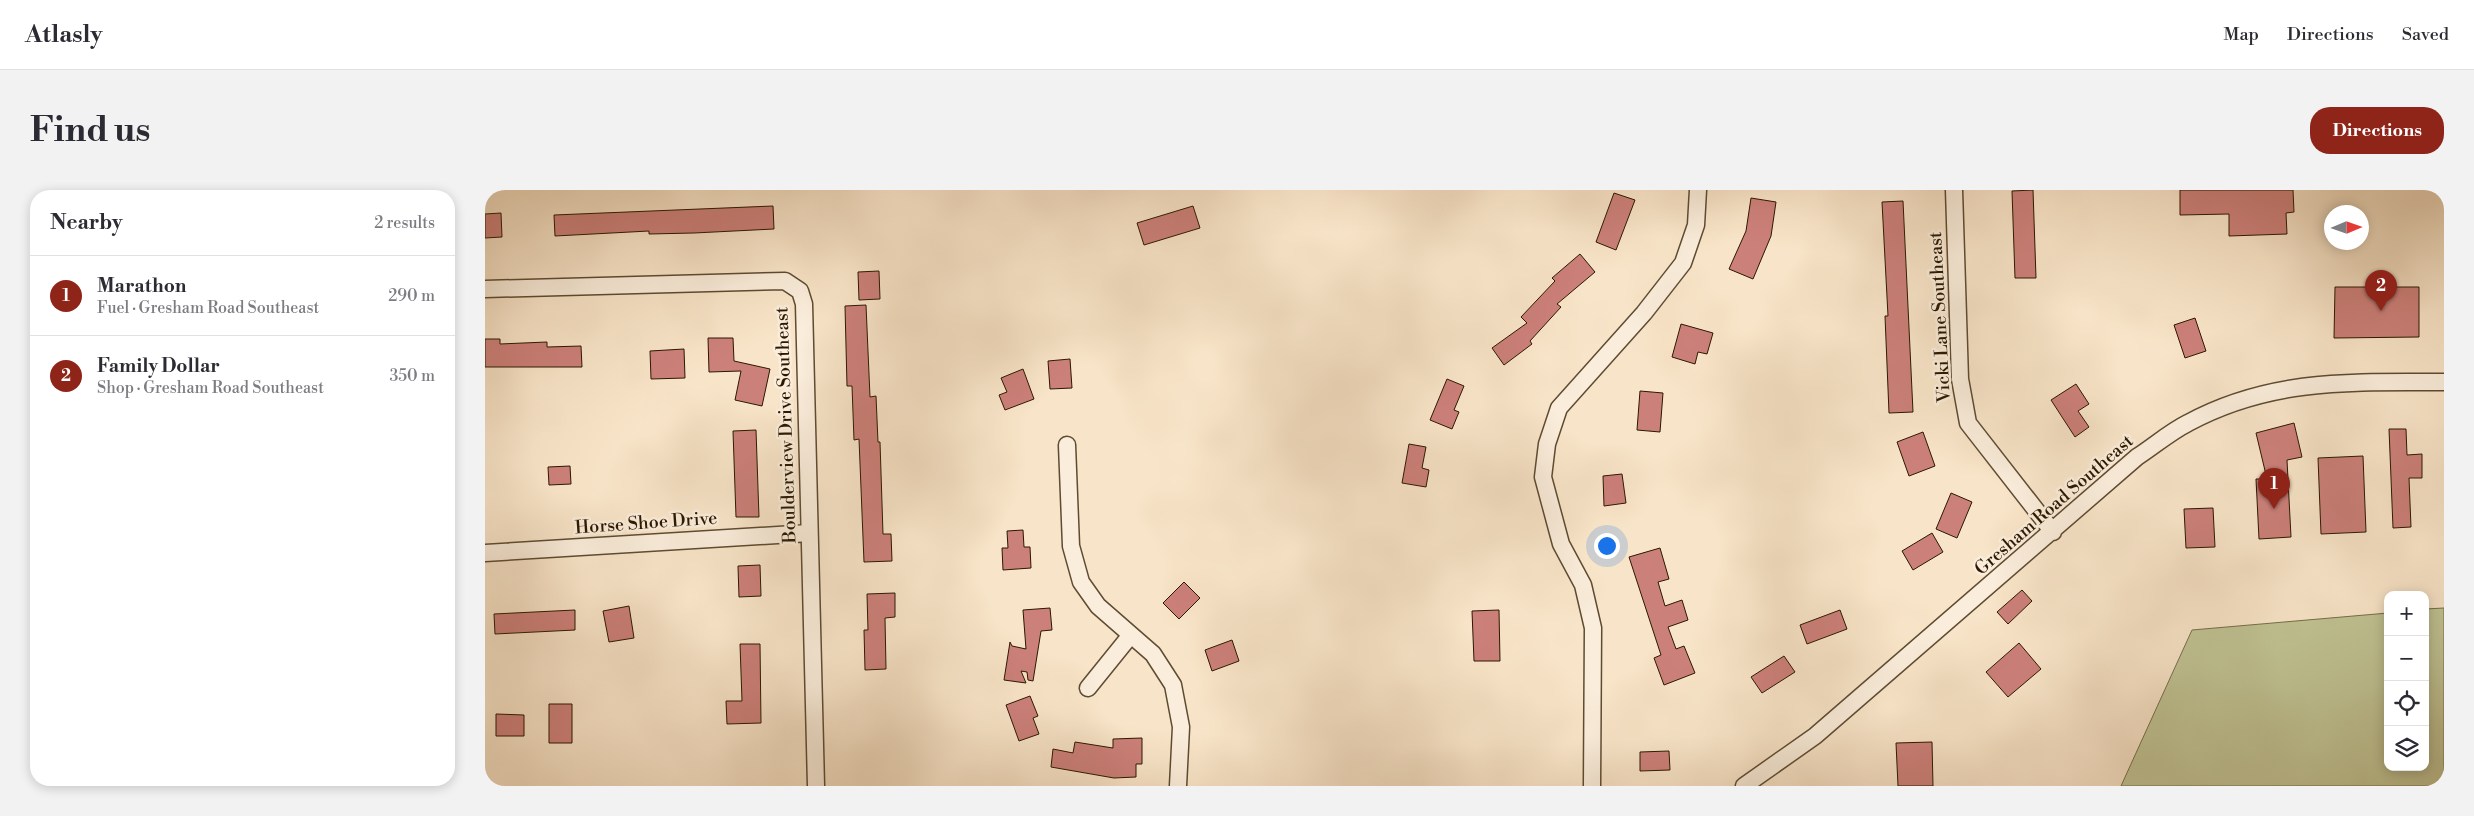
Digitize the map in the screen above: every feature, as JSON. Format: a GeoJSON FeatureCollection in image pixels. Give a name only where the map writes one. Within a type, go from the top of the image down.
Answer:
{"type":"FeatureCollection","features":[{"type":"Feature","properties":{"kind":"street"},"geometry":{"type":"LineString","coordinates":[[1592,786],[1593,628],[1583,585],[1561,544],[1543,477],[1547,444],[1559,408],[1644,313],[1683,263],[1696,225],[1698,190]]}},
{"type":"Feature","properties":{"kind":"street","name":"Vicki Lane Southeast"},"geometry":{"type":"LineString","coordinates":[[1954,190],[1960,379],[1967,423],[1995,461],[2053,532]]}},
{"type":"Feature","properties":{"kind":"street","name":"Boulderview Drive Southeast"},"geometry":{"type":"LineString","coordinates":[[485,289],[785,281],[800,291],[804,304],[815,786]]}},
{"type":"Feature","properties":{"kind":"street","name":"Gresham Road Southeast"},"geometry":{"type":"LineString","coordinates":[[1744,786],[1815,736],[2053,532],[2137,457],[2187,423],[2223,406],[2267,392],[2312,384],[2444,382]]}},
{"type":"Feature","properties":{"kind":"street"},"geometry":{"type":"LineString","coordinates":[[1067,445],[1071,546],[1081,582],[1098,606],[1130,636],[1153,654],[1173,685],[1181,727],[1178,786]]}},
{"type":"Feature","properties":{"kind":"street","name":"Horse Shoe Drive"},"geometry":{"type":"LineString","coordinates":[[485,553],[809,533]]}},
{"type":"Feature","properties":{"kind":"street"},"geometry":{"type":"LineString","coordinates":[[1088,688],[1130,636]]}},
{"type":"Feature","properties":{"kind":"green space"},"geometry":{"type":"Polygon","coordinates":[[[2444,608],[2444,786],[2121,786],[2192,630],[2384,613],[2384,771],[2429,771],[2429,609],[2444,608]]]}},
{"type":"Feature","properties":{"kind":"building"},"geometry":{"type":"Polygon","coordinates":[[[2033,190],[2036,278],[2015,278],[2012,191],[2033,190]]]}},
{"type":"Feature","properties":{"kind":"building"},"geometry":{"type":"Polygon","coordinates":[[[2180,190],[2293,190],[2294,212],[2286,213],[2287,234],[2229,236],[2229,214],[2180,215],[2180,190]]]}},
{"type":"Feature","properties":{"kind":"building"},"geometry":{"type":"Polygon","coordinates":[[[1614,193],[1635,200],[1616,250],[1596,242],[1614,193]]]}},
{"type":"Feature","properties":{"kind":"building"},"geometry":{"type":"Polygon","coordinates":[[[1751,198],[1776,202],[1771,236],[1753,279],[1729,269],[1746,231],[1751,198]]]}},
{"type":"Feature","properties":{"kind":"building"},"geometry":{"type":"Polygon","coordinates":[[[1903,201],[1913,412],[1889,413],[1885,316],[1888,316],[1882,202],[1903,201]]]}},
{"type":"Feature","properties":{"kind":"building"},"geometry":{"type":"Polygon","coordinates":[[[773,206],[774,229],[649,234],[649,231],[555,236],[554,215],[773,206]]]}},
{"type":"Feature","properties":{"kind":"building"},"geometry":{"type":"Polygon","coordinates":[[[1193,206],[1200,228],[1144,245],[1137,223],[1193,206]]]}},
{"type":"Feature","properties":{"kind":"building"},"geometry":{"type":"Polygon","coordinates":[[[501,213],[502,237],[485,238],[485,214],[501,213]]]}},
{"type":"Feature","properties":{"kind":"building"},"geometry":{"type":"Polygon","coordinates":[[[1580,254],[1595,272],[1557,304],[1561,307],[1530,341],[1532,344],[1504,365],[1492,348],[1527,323],[1521,317],[1555,281],[1552,278],[1580,254]]]}},
{"type":"Feature","properties":{"kind":"building"},"geometry":{"type":"Polygon","coordinates":[[[879,271],[880,299],[859,300],[858,272],[879,271]]]}},
{"type":"Feature","properties":{"kind":"building"},"geometry":{"type":"Polygon","coordinates":[[[2335,287],[2419,287],[2419,337],[2334,338],[2335,287]]]}},
{"type":"Feature","properties":{"kind":"building"},"geometry":{"type":"Polygon","coordinates":[[[866,305],[870,397],[876,396],[878,442],[880,442],[883,534],[891,534],[892,561],[864,562],[859,439],[854,440],[852,386],[847,386],[845,306],[866,305]]]}},
{"type":"Feature","properties":{"kind":"building"},"geometry":{"type":"Polygon","coordinates":[[[2195,318],[2206,351],[2185,358],[2174,325],[2195,318]]]}},
{"type":"Feature","properties":{"kind":"building"},"geometry":{"type":"Polygon","coordinates":[[[1681,324],[1713,333],[1707,354],[1698,352],[1695,364],[1672,357],[1681,324]]]}},
{"type":"Feature","properties":{"kind":"building"},"geometry":{"type":"Polygon","coordinates":[[[708,338],[733,338],[734,361],[770,369],[762,406],[735,400],[741,371],[709,372],[708,338]]]}},
{"type":"Feature","properties":{"kind":"building"},"geometry":{"type":"Polygon","coordinates":[[[485,339],[500,339],[500,344],[547,342],[547,347],[581,346],[582,367],[485,367],[485,339]]]}},
{"type":"Feature","properties":{"kind":"building"},"geometry":{"type":"Polygon","coordinates":[[[684,349],[685,378],[651,379],[650,351],[684,349]]]}},
{"type":"Feature","properties":{"kind":"building"},"geometry":{"type":"Polygon","coordinates":[[[1070,359],[1072,388],[1050,389],[1048,361],[1070,359]]]}},
{"type":"Feature","properties":{"kind":"building"},"geometry":{"type":"Polygon","coordinates":[[[1023,369],[1034,399],[1005,410],[999,395],[1007,392],[1001,378],[1023,369]]]}},
{"type":"Feature","properties":{"kind":"building"},"geometry":{"type":"Polygon","coordinates":[[[1447,379],[1464,386],[1454,410],[1459,412],[1452,429],[1430,420],[1447,379]]]}},
{"type":"Feature","properties":{"kind":"building"},"geometry":{"type":"Polygon","coordinates":[[[2076,384],[2089,404],[2078,411],[2089,427],[2075,437],[2051,400],[2076,384]]]}},
{"type":"Feature","properties":{"kind":"building"},"geometry":{"type":"Polygon","coordinates":[[[1640,391],[1663,393],[1660,432],[1637,430],[1640,391]]]}},
{"type":"Feature","properties":{"kind":"building"},"geometry":{"type":"Polygon","coordinates":[[[2294,423],[2302,457],[2287,460],[2291,537],[2259,539],[2256,479],[2267,479],[2256,433],[2294,423]]]}},
{"type":"Feature","properties":{"kind":"building"},"geometry":{"type":"Polygon","coordinates":[[[2389,429],[2406,429],[2407,455],[2422,454],[2422,478],[2409,478],[2411,527],[2393,528],[2389,429]]]}},
{"type":"Feature","properties":{"kind":"building"},"geometry":{"type":"Polygon","coordinates":[[[756,430],[759,517],[736,517],[733,431],[756,430]]]}},
{"type":"Feature","properties":{"kind":"building"},"geometry":{"type":"Polygon","coordinates":[[[1923,432],[1935,466],[1909,476],[1897,442],[1923,432]]]}},
{"type":"Feature","properties":{"kind":"building"},"geometry":{"type":"Polygon","coordinates":[[[1409,444],[1426,447],[1422,468],[1429,470],[1426,487],[1402,483],[1409,444]]]}},
{"type":"Feature","properties":{"kind":"building"},"geometry":{"type":"Polygon","coordinates":[[[2363,456],[2366,532],[2321,534],[2318,458],[2363,456]]]}},
{"type":"Feature","properties":{"kind":"building"},"geometry":{"type":"Polygon","coordinates":[[[570,466],[571,484],[549,485],[548,467],[570,466]]]}},
{"type":"Feature","properties":{"kind":"building"},"geometry":{"type":"Polygon","coordinates":[[[1622,474],[1626,503],[1604,506],[1603,476],[1622,474]]]}},
{"type":"Feature","properties":{"kind":"building"},"geometry":{"type":"Polygon","coordinates":[[[1951,493],[1972,502],[1957,538],[1936,529],[1951,493]]]}},
{"type":"Feature","properties":{"kind":"building"},"geometry":{"type":"Polygon","coordinates":[[[2213,508],[2215,547],[2186,548],[2184,509],[2213,508]]]}},
{"type":"Feature","properties":{"kind":"building"},"geometry":{"type":"Polygon","coordinates":[[[1023,530],[1024,547],[1030,547],[1031,568],[1003,570],[1002,548],[1008,548],[1007,531],[1023,530]]]}},
{"type":"Feature","properties":{"kind":"building"},"geometry":{"type":"Polygon","coordinates":[[[1932,533],[1943,552],[1913,570],[1902,551],[1932,533]]]}},
{"type":"Feature","properties":{"kind":"building"},"geometry":{"type":"Polygon","coordinates":[[[1660,548],[1669,579],[1658,582],[1665,606],[1682,600],[1688,620],[1668,627],[1676,649],[1684,646],[1695,673],[1664,685],[1654,658],[1661,655],[1629,557],[1660,548]]]}},
{"type":"Feature","properties":{"kind":"building"},"geometry":{"type":"Polygon","coordinates":[[[760,565],[761,596],[739,597],[738,566],[760,565]]]}},
{"type":"Feature","properties":{"kind":"building"},"geometry":{"type":"Polygon","coordinates":[[[1184,582],[1200,598],[1179,619],[1163,603],[1184,582]]]}},
{"type":"Feature","properties":{"kind":"building"},"geometry":{"type":"Polygon","coordinates":[[[2022,590],[2032,601],[2008,624],[1997,612],[2022,590]]]}},
{"type":"Feature","properties":{"kind":"building"},"geometry":{"type":"Polygon","coordinates":[[[895,593],[895,617],[885,618],[886,669],[865,670],[864,630],[868,630],[867,594],[895,593]]]}},
{"type":"Feature","properties":{"kind":"building"},"geometry":{"type":"Polygon","coordinates":[[[629,606],[634,638],[609,642],[603,611],[629,606]]]}},
{"type":"Feature","properties":{"kind":"building"},"geometry":{"type":"Polygon","coordinates":[[[1050,608],[1052,630],[1041,631],[1033,681],[1028,680],[1027,672],[1021,671],[1026,683],[1004,680],[1010,642],[1012,646],[1026,649],[1023,610],[1050,608]]]}},
{"type":"Feature","properties":{"kind":"building"},"geometry":{"type":"Polygon","coordinates":[[[575,610],[575,630],[495,634],[494,614],[575,610]]]}},
{"type":"Feature","properties":{"kind":"building"},"geometry":{"type":"Polygon","coordinates":[[[1499,610],[1500,661],[1474,661],[1472,611],[1499,610]]]}},
{"type":"Feature","properties":{"kind":"building"},"geometry":{"type":"Polygon","coordinates":[[[1840,610],[1847,629],[1807,644],[1800,625],[1840,610]]]}},
{"type":"Feature","properties":{"kind":"building"},"geometry":{"type":"Polygon","coordinates":[[[1232,640],[1239,661],[1212,671],[1205,650],[1232,640]]]}},
{"type":"Feature","properties":{"kind":"building"},"geometry":{"type":"Polygon","coordinates":[[[2019,643],[2041,669],[2008,697],[1986,672],[2019,643]]]}},
{"type":"Feature","properties":{"kind":"building"},"geometry":{"type":"Polygon","coordinates":[[[740,644],[760,644],[761,723],[727,724],[726,701],[742,701],[740,644]]]}},
{"type":"Feature","properties":{"kind":"building"},"geometry":{"type":"Polygon","coordinates":[[[1784,656],[1795,672],[1762,693],[1751,677],[1784,656]]]}},
{"type":"Feature","properties":{"kind":"building"},"geometry":{"type":"Polygon","coordinates":[[[1030,696],[1038,716],[1033,718],[1039,734],[1019,741],[1006,705],[1030,696]]]}},
{"type":"Feature","properties":{"kind":"building"},"geometry":{"type":"Polygon","coordinates":[[[549,704],[572,704],[572,743],[549,743],[549,704]]]}},
{"type":"Feature","properties":{"kind":"building"},"geometry":{"type":"Polygon","coordinates":[[[496,714],[524,715],[524,736],[496,736],[496,714]]]}},
{"type":"Feature","properties":{"kind":"building"},"geometry":{"type":"Polygon","coordinates":[[[1142,738],[1142,764],[1136,764],[1136,777],[1114,778],[1051,767],[1053,749],[1073,753],[1075,742],[1113,748],[1113,739],[1142,738]]]}},
{"type":"Feature","properties":{"kind":"building"},"geometry":{"type":"Polygon","coordinates":[[[1932,742],[1933,786],[1898,786],[1896,743],[1932,742]]]}},
{"type":"Feature","properties":{"kind":"building"},"geometry":{"type":"Polygon","coordinates":[[[1669,751],[1670,770],[1640,771],[1640,752],[1669,751]]]}},
{"type":"Feature","properties":{"kind":"place","name":"Family Dollar"},"geometry":{"type":"Point","coordinates":[2381,311]}},
{"type":"Feature","properties":{"kind":"place","name":"Marathon"},"geometry":{"type":"Point","coordinates":[2274,509]}}]}
